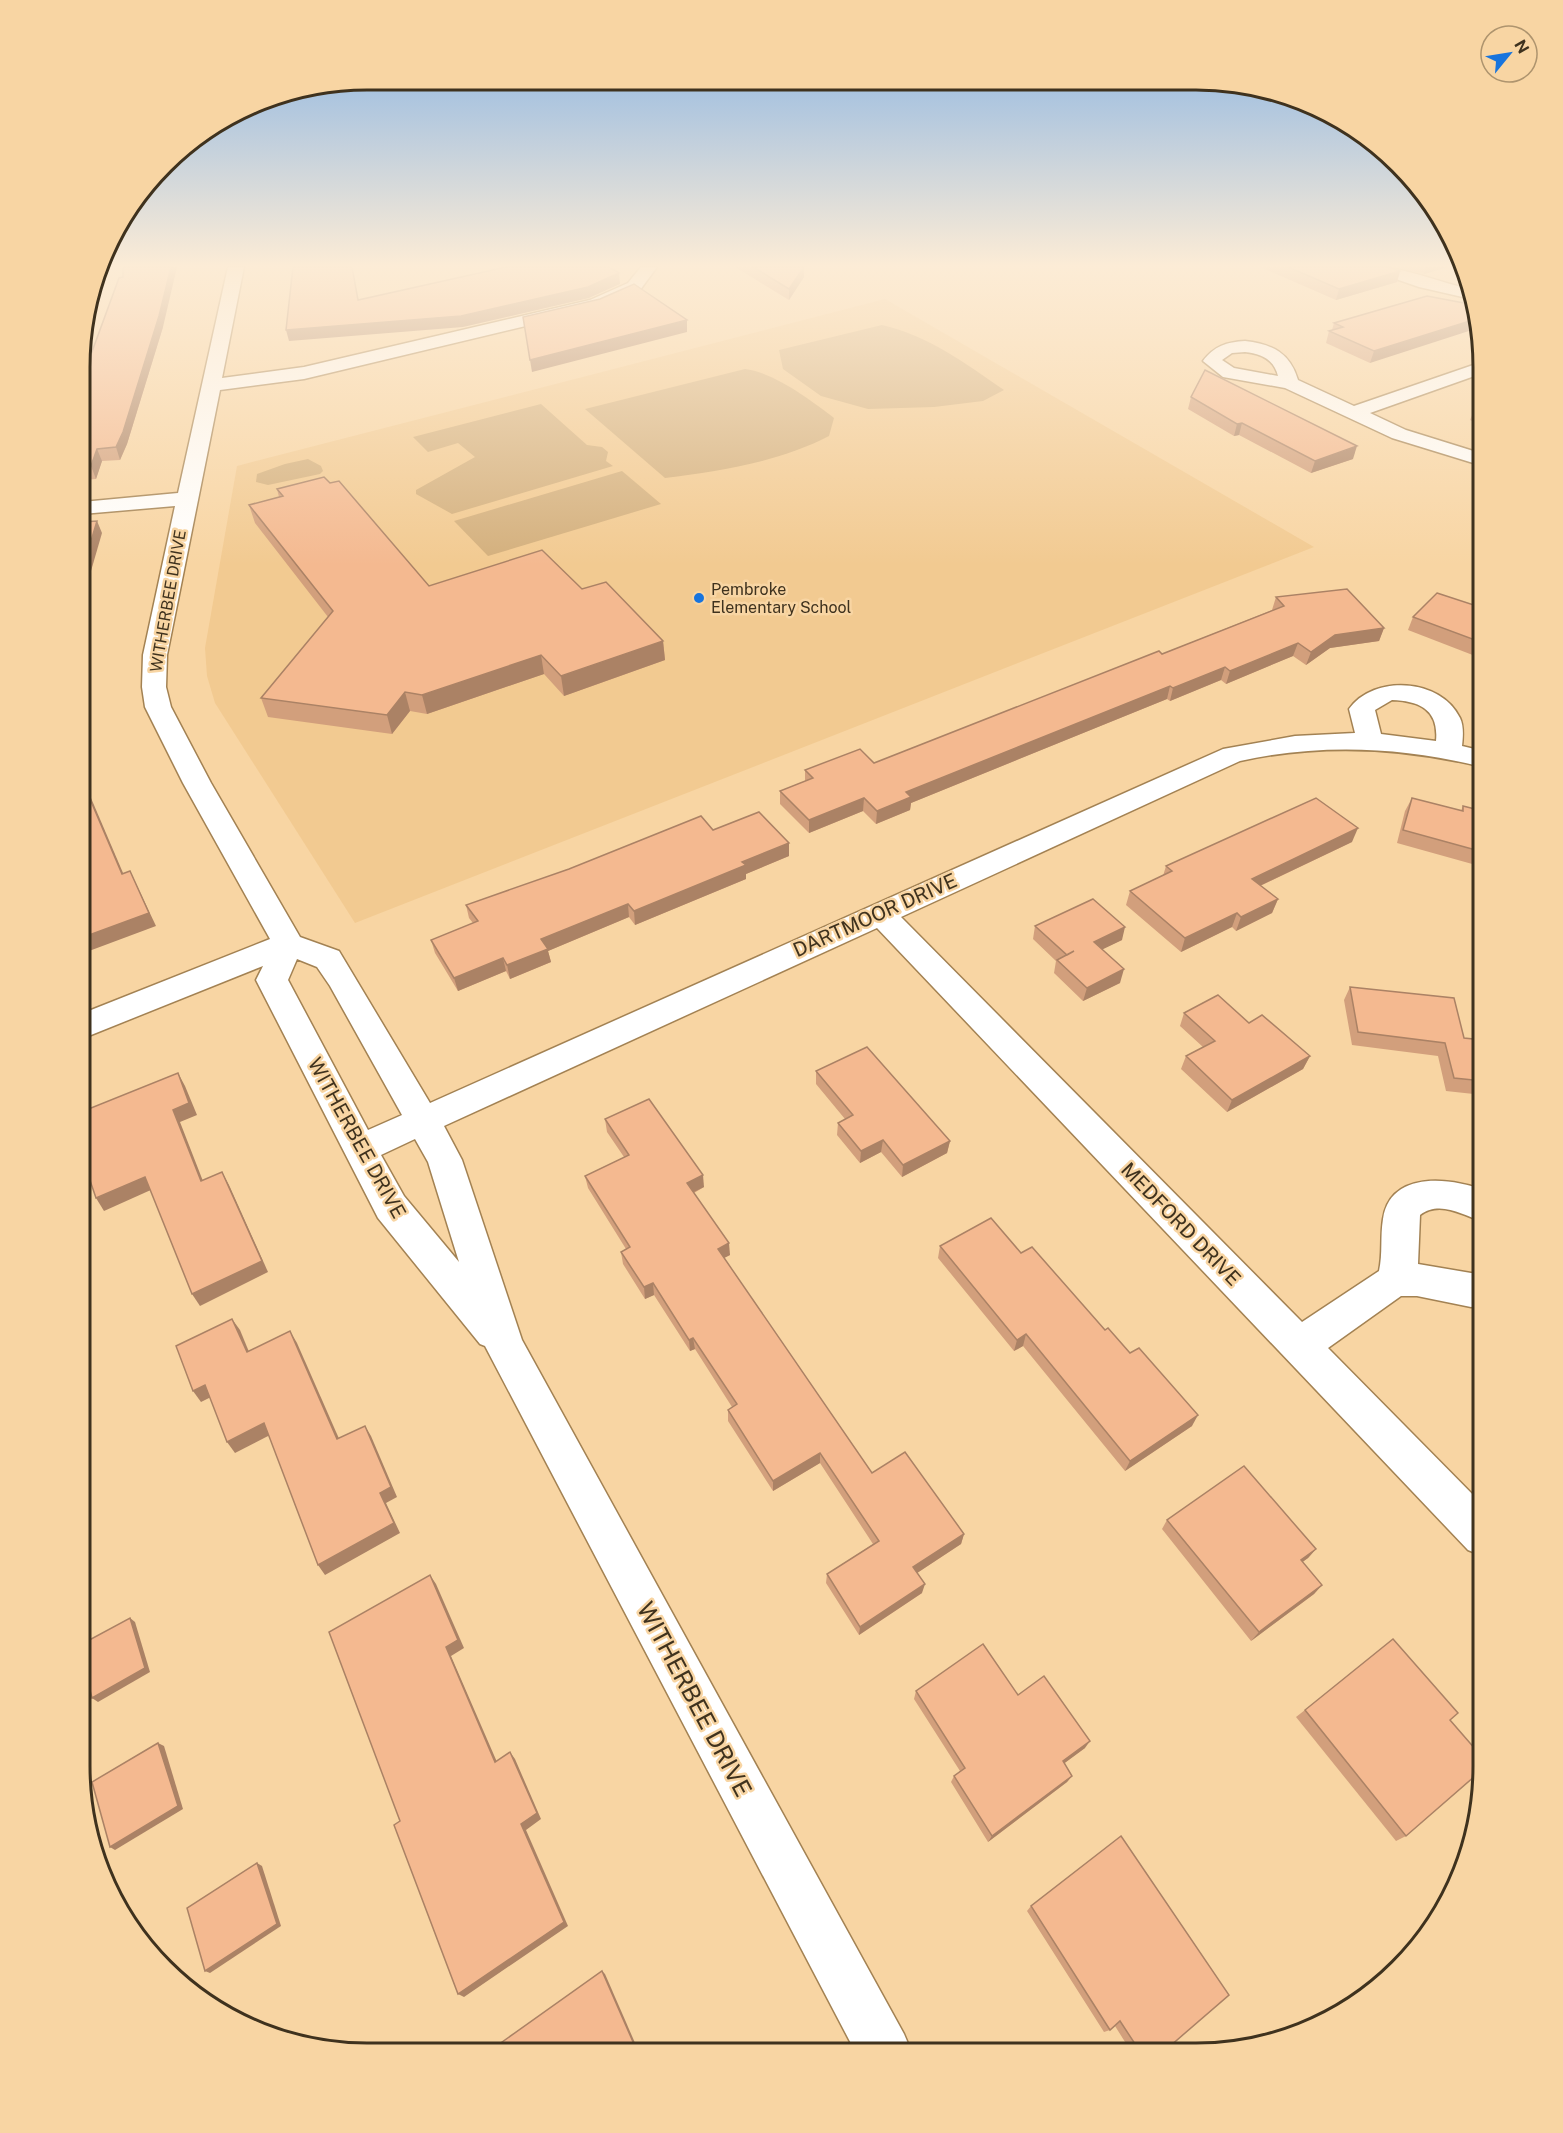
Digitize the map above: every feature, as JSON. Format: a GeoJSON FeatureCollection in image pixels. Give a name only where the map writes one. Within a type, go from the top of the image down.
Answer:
{"type":"FeatureCollection","features":[{"type":"Feature","properties":{"kind":"street","name":"WITHERBEE DRIVE"},"geometry":{"type":"LineString","coordinates":[[217,367],[186,499],[155,655],[154,687],[158,707],[192,773],[274,915],[288,944],[328,959],[342,979],[445,1160],[504,1345],[880,2043]]}},
{"type":"Feature","properties":{"kind":"street"},"geometry":{"type":"LineString","coordinates":[[213,385],[304,373],[331,367]]}},
{"type":"Feature","properties":{"kind":"street"},"geometry":{"type":"LineString","coordinates":[[1351,413],[1473,371]]}},
{"type":"Feature","properties":{"kind":"street"},"geometry":{"type":"LineString","coordinates":[[1290,383],[1416,441],[1473,457]]}},
{"type":"Feature","properties":{"kind":"street"},"geometry":{"type":"LineString","coordinates":[[90,507],[186,499]]}},
{"type":"Feature","properties":{"kind":"street"},"geometry":{"type":"LineString","coordinates":[[1370,740],[1362,709],[1366,702],[1379,694],[1399,693],[1424,698],[1440,708],[1449,725],[1449,750]]}},
{"type":"Feature","properties":{"kind":"street","name":"DARTMOOR DRIVE"},"geometry":{"type":"LineString","coordinates":[[360,1149],[880,912],[1232,755],[1309,742],[1370,740],[1405,742],[1473,756]]}},
{"type":"Feature","properties":{"kind":"street","name":"MEDFORD DRIVE"},"geometry":{"type":"LineString","coordinates":[[880,912],[1473,1525]]}},
{"type":"Feature","properties":{"kind":"street","name":"WITHERBEE DRIVE"},"geometry":{"type":"LineString","coordinates":[[288,944],[272,980],[391,1207],[504,1345]]}},
{"type":"Feature","properties":{"kind":"street"},"geometry":{"type":"LineString","coordinates":[[90,1023],[288,944]]}},
{"type":"Feature","properties":{"kind":"street"},"geometry":{"type":"LineString","coordinates":[[1395,1280],[1401,1250],[1399,1220],[1403,1207],[1414,1199],[1426,1195],[1446,1194],[1464,1197],[1473,1202]]}},
{"type":"Feature","properties":{"kind":"street"},"geometry":{"type":"LineString","coordinates":[[1299,1346],[1395,1280],[1418,1280],[1473,1290]]}},
{"type":"Feature","properties":{"kind":"shaded area","name":"Pembroke Elementary School"},"geometry":{"type":"Polygon","coordinates":[[[623,367],[1002,367],[1314,547],[355,923],[215,703],[207,676],[205,648],[237,466],[623,367]]]}},
{"type":"Feature","properties":{"kind":"shaded area"},"geometry":{"type":"Polygon","coordinates":[[[782,367],[970,367],[1004,390],[983,401],[934,407],[868,409],[821,396],[782,367]]]}},
{"type":"Feature","properties":{"kind":"shaded area"},"geometry":{"type":"Polygon","coordinates":[[[745,369],[780,381],[834,418],[829,436],[770,459],[665,478],[585,409],[745,369]]]}},
{"type":"Feature","properties":{"kind":"shaded area"},"geometry":{"type":"Polygon","coordinates":[[[541,404],[587,445],[602,447],[608,452],[606,461],[613,466],[452,514],[416,494],[416,490],[475,457],[458,443],[428,452],[413,437],[541,404]]]}},
{"type":"Feature","properties":{"kind":"shaded area"},"geometry":{"type":"Polygon","coordinates":[[[308,459],[321,466],[323,471],[320,474],[268,485],[256,482],[257,474],[308,459]]]}},
{"type":"Feature","properties":{"kind":"shaded area"},"geometry":{"type":"Polygon","coordinates":[[[622,471],[661,504],[488,556],[454,521],[622,471]]]}},
{"type":"Feature","properties":{"kind":"building"},"geometry":{"type":"Polygon","coordinates":[[[90,367],[143,367],[123,432],[116,447],[97,449],[91,466],[90,367]]]}},
{"type":"Feature","properties":{"kind":"building"},"geometry":{"type":"Polygon","coordinates":[[[1205,370],[1357,446],[1315,461],[1242,423],[1237,424],[1191,397],[1205,370]]]}},
{"type":"Feature","properties":{"kind":"building"},"geometry":{"type":"Polygon","coordinates":[[[324,477],[330,483],[339,481],[429,586],[542,550],[582,589],[606,582],[663,641],[561,676],[541,655],[422,695],[405,692],[387,715],[261,698],[333,611],[249,505],[283,496],[277,489],[324,477]]]}},
{"type":"Feature","properties":{"kind":"building"},"geometry":{"type":"Polygon","coordinates":[[[90,521],[97,521],[90,544],[90,521]]]}},
{"type":"Feature","properties":{"kind":"building"},"geometry":{"type":"Polygon","coordinates":[[[1347,589],[1384,628],[1335,635],[1311,652],[1298,643],[1230,671],[1225,667],[1173,688],[1170,686],[906,792],[911,797],[877,811],[864,798],[809,820],[780,791],[813,778],[805,770],[860,749],[874,763],[1159,651],[1162,654],[1284,606],[1276,597],[1347,589]]]}},
{"type":"Feature","properties":{"kind":"building"},"geometry":{"type":"Polygon","coordinates":[[[1437,593],[1473,605],[1473,639],[1413,617],[1437,593]]]}},
{"type":"Feature","properties":{"kind":"building"},"geometry":{"type":"Polygon","coordinates":[[[1316,798],[1358,828],[1252,879],[1278,899],[1241,917],[1237,913],[1185,938],[1130,891],[1172,871],[1166,866],[1316,798]]]}},
{"type":"Feature","properties":{"kind":"building"},"geometry":{"type":"Polygon","coordinates":[[[1412,798],[1463,811],[1463,806],[1473,808],[1473,849],[1403,830],[1412,798]]]}},
{"type":"Feature","properties":{"kind":"building"},"geometry":{"type":"Polygon","coordinates":[[[90,799],[122,874],[130,871],[149,913],[90,935],[90,799]]]}},
{"type":"Feature","properties":{"kind":"building"},"geometry":{"type":"Polygon","coordinates":[[[759,812],[789,843],[742,862],[746,865],[634,911],[628,904],[541,939],[548,949],[507,965],[503,958],[454,978],[431,940],[478,921],[466,905],[569,869],[701,816],[713,830],[759,812]]]}},
{"type":"Feature","properties":{"kind":"building"},"geometry":{"type":"Polygon","coordinates":[[[1093,899],[1125,927],[1094,942],[1124,969],[1087,988],[1057,960],[1067,955],[1035,926],[1093,899]]]}},
{"type":"Feature","properties":{"kind":"building"},"geometry":{"type":"Polygon","coordinates":[[[1350,987],[1454,998],[1464,1038],[1473,1039],[1473,1080],[1454,1078],[1445,1043],[1358,1032],[1350,987]]]}},
{"type":"Feature","properties":{"kind":"building"},"geometry":{"type":"Polygon","coordinates":[[[1218,995],[1249,1023],[1262,1015],[1310,1056],[1232,1100],[1186,1056],[1215,1041],[1184,1013],[1218,995]]]}},
{"type":"Feature","properties":{"kind":"building"},"geometry":{"type":"Polygon","coordinates":[[[867,1047],[950,1141],[903,1165],[883,1140],[861,1151],[838,1123],[853,1115],[816,1071],[867,1047]]]}},
{"type":"Feature","properties":{"kind":"building"},"geometry":{"type":"Polygon","coordinates":[[[178,1073],[189,1103],[173,1110],[201,1181],[222,1172],[262,1261],[192,1294],[145,1177],[96,1198],[90,1180],[90,1108],[178,1073]]]}},
{"type":"Feature","properties":{"kind":"building"},"geometry":{"type":"Polygon","coordinates":[[[649,1099],[703,1175],[687,1183],[729,1243],[718,1249],[872,1473],[905,1452],[964,1534],[913,1567],[925,1584],[860,1627],[827,1574],[879,1541],[820,1453],[773,1481],[728,1410],[737,1404],[693,1338],[689,1340],[653,1283],[644,1287],[621,1252],[630,1247],[585,1176],[629,1155],[605,1119],[649,1099]]]}},
{"type":"Feature","properties":{"kind":"building"},"geometry":{"type":"Polygon","coordinates":[[[991,1218],[1021,1253],[1032,1247],[1105,1330],[1108,1328],[1130,1353],[1139,1348],[1198,1415],[1130,1461],[1026,1334],[1017,1340],[940,1246],[991,1218]]]}},
{"type":"Feature","properties":{"kind":"building"},"geometry":{"type":"Polygon","coordinates":[[[232,1319],[247,1352],[290,1331],[337,1439],[365,1426],[391,1487],[380,1493],[394,1523],[318,1565],[264,1423],[227,1442],[205,1385],[193,1391],[176,1346],[232,1319]]]}},
{"type":"Feature","properties":{"kind":"building"},"geometry":{"type":"Polygon","coordinates":[[[1244,1466],[1316,1549],[1301,1560],[1322,1585],[1259,1632],[1167,1520],[1244,1466]]]}},
{"type":"Feature","properties":{"kind":"building"},"geometry":{"type":"Polygon","coordinates":[[[430,1575],[458,1640],[446,1647],[495,1762],[510,1752],[537,1813],[521,1824],[564,1922],[458,1994],[394,1825],[400,1821],[329,1632],[430,1575]]]}},
{"type":"Feature","properties":{"kind":"building"},"geometry":{"type":"Polygon","coordinates":[[[130,1618],[145,1668],[92,1698],[90,1640],[130,1618]]]}},
{"type":"Feature","properties":{"kind":"building"},"geometry":{"type":"Polygon","coordinates":[[[1393,1639],[1458,1713],[1450,1720],[1473,1746],[1472,1778],[1406,1836],[1305,1710],[1393,1639]]]}},
{"type":"Feature","properties":{"kind":"building"},"geometry":{"type":"Polygon","coordinates":[[[983,1644],[1018,1695],[1044,1676],[1090,1741],[1063,1761],[1072,1776],[992,1836],[954,1776],[965,1768],[916,1691],[983,1644]]]}},
{"type":"Feature","properties":{"kind":"building"},"geometry":{"type":"Polygon","coordinates":[[[158,1743],[178,1806],[110,1847],[92,1782],[158,1743]]]}},
{"type":"Feature","properties":{"kind":"building"},"geometry":{"type":"Polygon","coordinates":[[[1121,1836],[1229,1995],[1174,2043],[1134,2043],[1120,2021],[1110,2030],[1031,1906],[1121,1836]]]}},
{"type":"Feature","properties":{"kind":"building"},"geometry":{"type":"Polygon","coordinates":[[[257,1863],[277,1924],[205,1971],[187,1908],[257,1863]]]}},
{"type":"Feature","properties":{"kind":"building"},"geometry":{"type":"Polygon","coordinates":[[[602,1971],[634,2043],[501,2043],[602,1971]]]}},
{"type":"Feature","properties":{"kind":"place","name":"Pembroke Elementary School"},"geometry":{"type":"Point","coordinates":[699,598]}}]}
